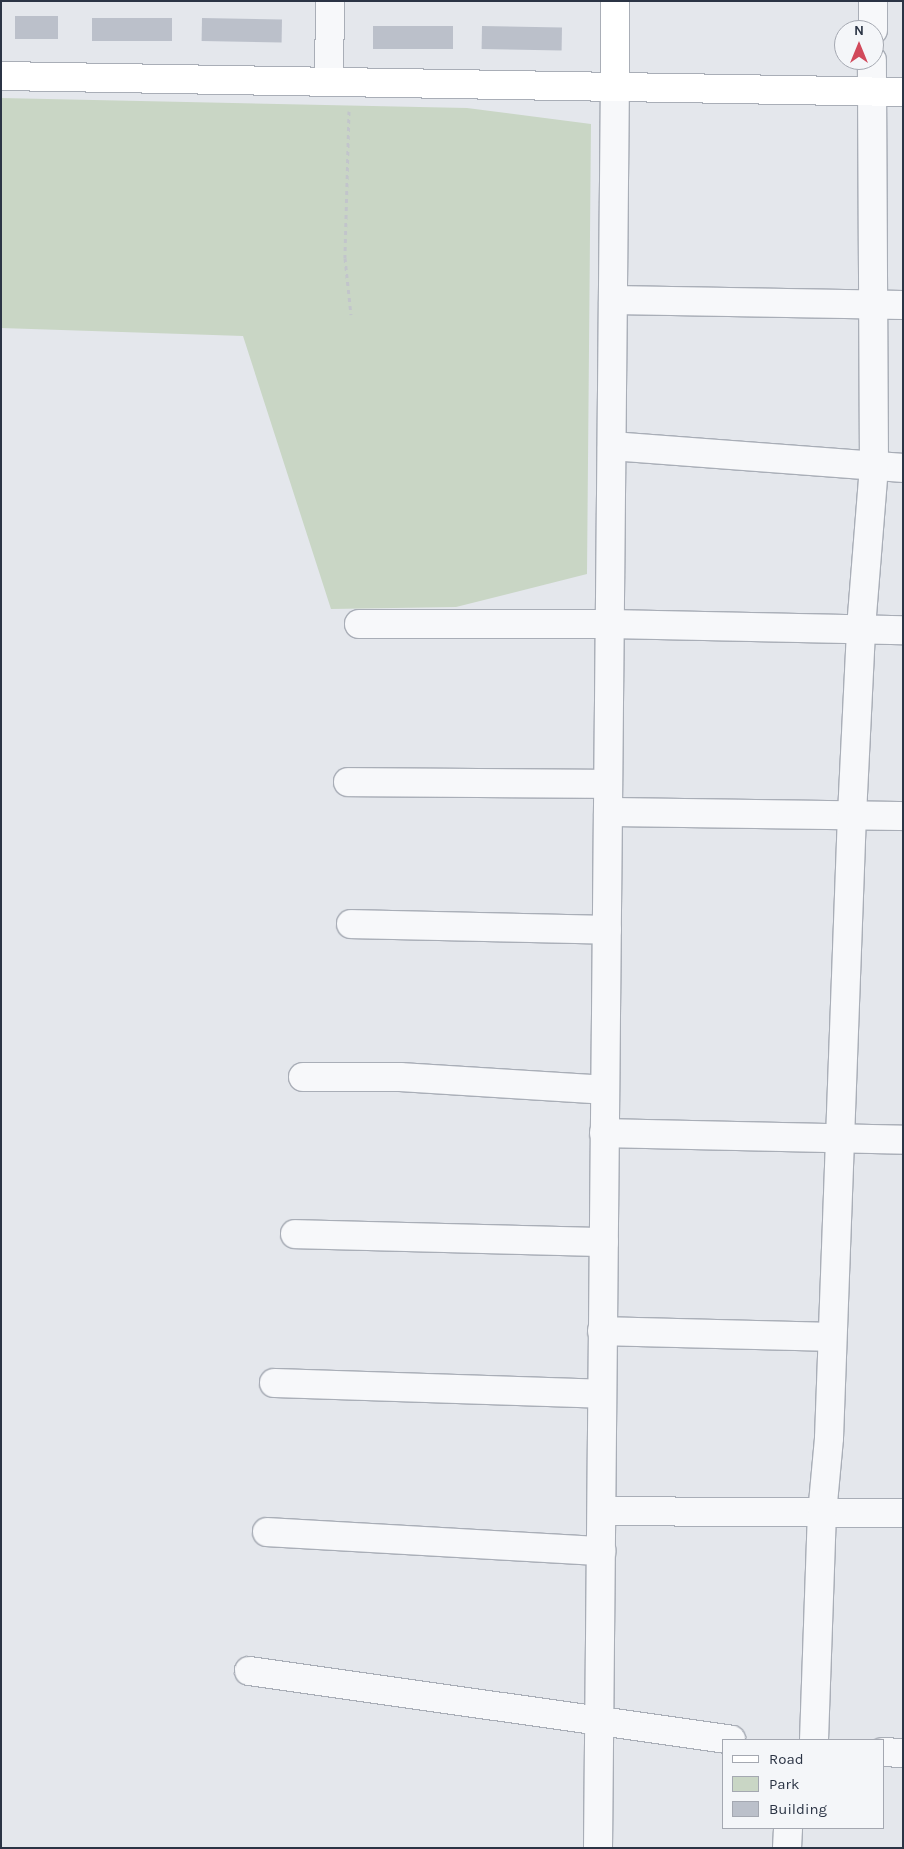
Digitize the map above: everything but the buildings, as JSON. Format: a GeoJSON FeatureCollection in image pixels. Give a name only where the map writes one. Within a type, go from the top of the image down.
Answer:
{"type":"FeatureCollection","features":[{"type":"Feature","properties":{"kind":"street"},"geometry":{"type":"LineString","coordinates":[[330,1],[340,82]]}},
{"type":"Feature","properties":{"kind":"street"},"geometry":{"type":"LineString","coordinates":[[598,1848],[615,1]]}},
{"type":"Feature","properties":{"kind":"street"},"geometry":{"type":"LineString","coordinates":[[872,20],[873,1]]}},
{"type":"Feature","properties":{"kind":"street"},"geometry":{"type":"LineString","coordinates":[[814,1739],[822,1514],[829,1438],[838,1138],[852,815],[861,628],[874,465],[872,70]]}},
{"type":"Feature","properties":{"kind":"street"},"geometry":{"type":"LineString","coordinates":[[1,76],[903,92]]}},
{"type":"Feature","properties":{"kind":"street"},"geometry":{"type":"LineString","coordinates":[[613,300],[903,305]]}},
{"type":"Feature","properties":{"kind":"street"},"geometry":{"type":"LineString","coordinates":[[612,446],[903,468]]}},
{"type":"Feature","properties":{"kind":"street"},"geometry":{"type":"LineString","coordinates":[[359,624],[610,624],[903,630]]}},
{"type":"Feature","properties":{"kind":"street"},"geometry":{"type":"LineString","coordinates":[[348,782],[608,784]]}},
{"type":"Feature","properties":{"kind":"street"},"geometry":{"type":"LineString","coordinates":[[608,812],[903,816]]}},
{"type":"Feature","properties":{"kind":"street"},"geometry":{"type":"LineString","coordinates":[[351,924],[607,930]]}},
{"type":"Feature","properties":{"kind":"street"},"geometry":{"type":"LineString","coordinates":[[303,1077],[400,1077],[604,1090]]}},
{"type":"Feature","properties":{"kind":"street"},"geometry":{"type":"LineString","coordinates":[[604,1133],[903,1140]]}},
{"type":"Feature","properties":{"kind":"street"},"geometry":{"type":"LineString","coordinates":[[295,1234],[604,1242]]}},
{"type":"Feature","properties":{"kind":"street"},"geometry":{"type":"LineString","coordinates":[[602,1332],[831,1337]]}},
{"type":"Feature","properties":{"kind":"street"},"geometry":{"type":"LineString","coordinates":[[274,1383],[602,1394]]}},
{"type":"Feature","properties":{"kind":"street"},"geometry":{"type":"LineString","coordinates":[[602,1511],[822,1514],[903,1513]]}},
{"type":"Feature","properties":{"kind":"street"},"geometry":{"type":"LineString","coordinates":[[267,1532],[601,1550]]}},
{"type":"Feature","properties":{"kind":"street"},"geometry":{"type":"LineString","coordinates":[[249,1672],[723,1739]]}},
{"type":"Feature","properties":{"kind":"street"},"geometry":{"type":"LineString","coordinates":[[884,1752],[903,1753]]}},
{"type":"Feature","properties":{"kind":"street"},"geometry":{"type":"LineString","coordinates":[[787,1848],[788,1829]]}},
{"type":"Feature","properties":{"kind":"path"},"geometry":{"type":"LineString","coordinates":[[340,82],[345,200],[345,258],[351,315]]}},
{"type":"Feature","properties":{"kind":"green space"},"geometry":{"type":"Polygon","coordinates":[[[1,98],[467,108],[591,124],[587,574],[456,607],[331,609],[243,336],[1,328],[1,98]]]}}]}
